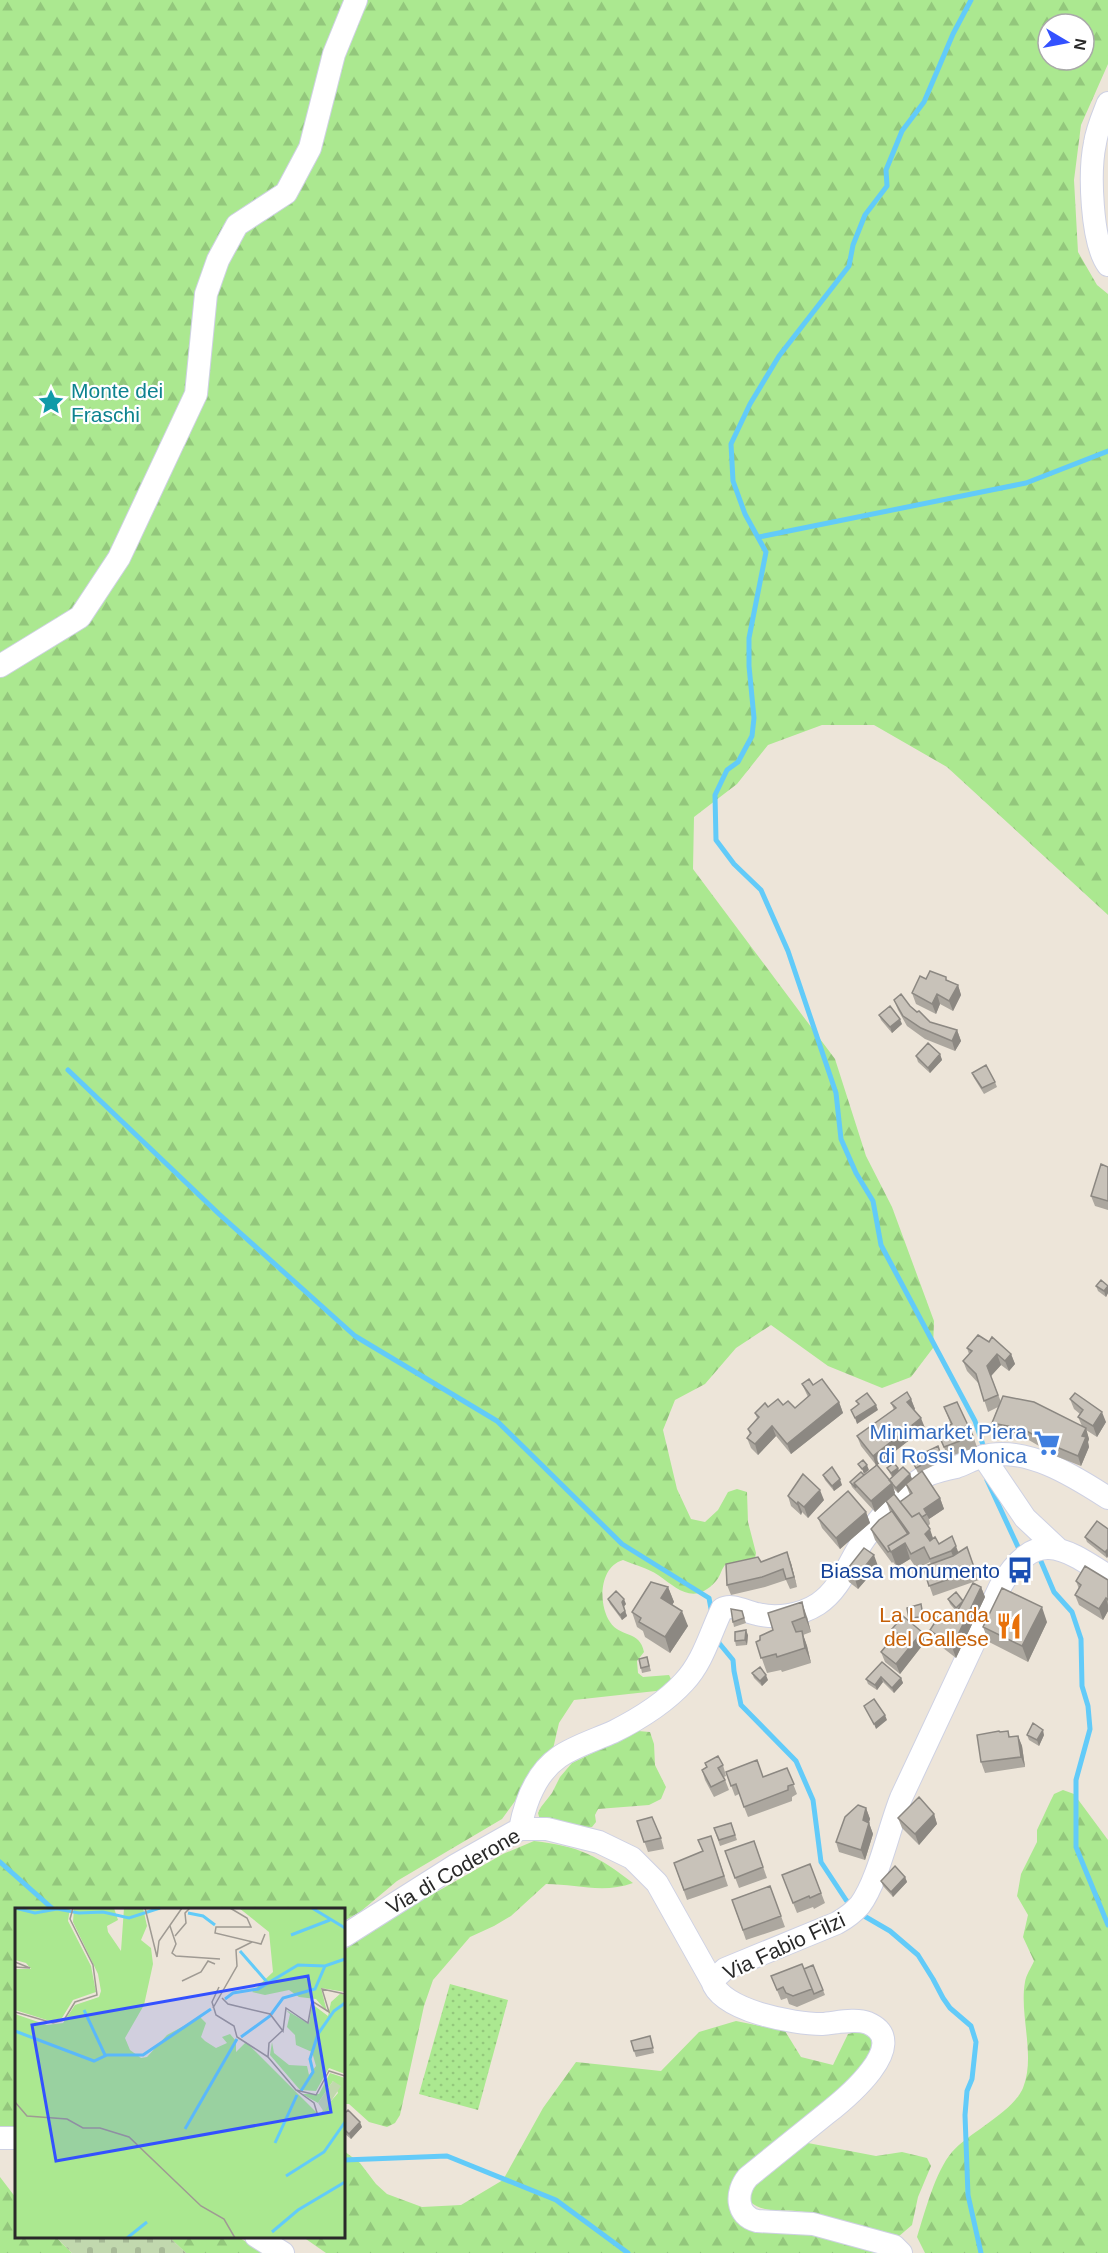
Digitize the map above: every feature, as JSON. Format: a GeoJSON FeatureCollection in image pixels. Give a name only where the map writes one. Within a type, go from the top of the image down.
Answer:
{"type":"FeatureCollection","features":[{"type":"Feature","properties":{"kind":"street"},"geometry":{"type":"LineString","coordinates":[[0,666],[80,617],[119,558],[196,394],[206,294],[218,260],[237,225],[286,193],[310,148],[334,54],[356,0]]}},
{"type":"Feature","properties":{"kind":"street"},"geometry":{"type":"LineString","coordinates":[[1108,103],[1095,143],[1093,172],[1094,216],[1098,247],[1108,265]]}},
{"type":"Feature","properties":{"kind":"street"},"geometry":{"type":"LineString","coordinates":[[983,1456],[1025,1518],[1057,1548],[1108,1576]]}},
{"type":"Feature","properties":{"kind":"street"},"geometry":{"type":"LineString","coordinates":[[520,1828],[524,1809],[532,1790],[543,1773],[558,1758],[649,1713],[685,1682],[697,1666],[722,1609],[729,1606],[757,1614],[785,1615],[802,1612],[817,1604],[831,1594],[844,1576],[852,1558],[880,1518],[902,1495],[928,1475],[983,1456],[1018,1456],[1049,1464],[1108,1498]]}},
{"type":"Feature","properties":{"kind":"street","name":"Via Fabio Filzi"},"geometry":{"type":"LineString","coordinates":[[901,2253],[894,2246],[813,2224],[757,2222],[749,2219],[743,2213],[739,2195],[743,2182],[748,2177],[844,2100],[872,2070],[883,2046],[883,2039],[879,2033],[867,2023],[812,2023],[756,2012],[725,1998],[716,1991],[712,1981],[726,1970],[837,1923],[861,1904],[883,1853],[901,1798],[1000,1587],[1013,1566],[1024,1557],[1034,1551],[1057,1548]]}},
{"type":"Feature","properties":{"kind":"street","name":"Via di Coderone"},"geometry":{"type":"LineString","coordinates":[[345,1935],[456,1865],[520,1828],[547,1829],[599,1842],[632,1858],[657,1883],[712,1981]]}},
{"type":"Feature","properties":{"kind":"street"},"geometry":{"type":"LineString","coordinates":[[259,2238],[283,2253]]}},
{"type":"Feature","properties":{"kind":"green space"},"geometry":{"type":"Polygon","coordinates":[[[0,0],[1108,0],[1108,64],[1081,125],[1074,180],[1078,252],[1097,285],[1108,294],[1108,915],[947,767],[874,725],[822,725],[768,745],[737,784],[694,817],[693,869],[835,1059],[866,1156],[892,1207],[934,1321],[933,1348],[911,1377],[882,1388],[828,1366],[771,1325],[736,1348],[705,1384],[675,1400],[663,1430],[677,1489],[691,1519],[705,1522],[718,1510],[728,1492],[737,1489],[747,1492],[748,1522],[756,1553],[755,1559],[725,1565],[717,1579],[708,1588],[693,1594],[679,1590],[654,1573],[623,1560],[615,1564],[609,1570],[603,1587],[606,1614],[614,1627],[634,1637],[642,1645],[644,1652],[637,1661],[638,1673],[643,1677],[669,1675],[672,1681],[665,1690],[574,1700],[559,1723],[553,1749],[502,1819],[397,1881],[360,1912],[345,1920],[345,1908],[15,1908],[15,2129],[0,2146],[0,0]]]}},
{"type":"Feature","properties":{"kind":"green space"},"geometry":{"type":"Polygon","coordinates":[[[638,1731],[650,1732],[654,1744],[655,1765],[666,1787],[661,1799],[649,1805],[598,1809],[595,1815],[596,1822],[592,1827],[578,1829],[540,1820],[538,1813],[541,1807],[572,1763],[638,1731]]]}},
{"type":"Feature","properties":{"kind":"green space"},"geometry":{"type":"Polygon","coordinates":[[[1063,1790],[1074,1794],[1108,1840],[1108,2253],[925,2253],[917,2237],[940,2170],[960,2144],[1001,2114],[1018,2097],[1027,2076],[1028,2049],[1024,1995],[1026,1979],[1034,1961],[1023,1937],[1028,1915],[1017,1896],[1021,1874],[1037,1842],[1037,1830],[1054,1794],[1063,1790]]]}},
{"type":"Feature","properties":{"kind":"green space"},"geometry":{"type":"Polygon","coordinates":[[[534,1841],[564,1846],[598,1859],[633,1883],[611,1888],[546,1884],[511,1916],[470,1937],[433,1980],[424,2006],[400,2115],[395,2123],[387,2127],[369,2122],[349,2104],[345,2104],[345,1949],[398,1914],[503,1854],[534,1841]]]}},
{"type":"Feature","properties":{"kind":"green space"},"geometry":{"type":"Polygon","coordinates":[[[450,1984],[508,2000],[478,2110],[419,2094],[450,1984]]]}},
{"type":"Feature","properties":{"kind":"green space"},"geometry":{"type":"Polygon","coordinates":[[[736,2021],[785,2031],[801,2057],[833,2065],[848,2034],[863,2030],[871,2032],[872,2052],[852,2078],[730,2201],[801,2230],[882,2253],[326,2253],[304,2238],[345,2238],[345,2152],[360,2163],[387,2194],[422,2207],[461,2205],[503,2180],[543,2108],[576,2062],[661,2071],[699,2032],[736,2021]]]}},
{"type":"Feature","properties":{"kind":"green space"},"geometry":{"type":"Polygon","coordinates":[[[808,2143],[876,2156],[902,2152],[927,2158],[931,2166],[918,2197],[912,2225],[898,2237],[828,2217],[798,2211],[770,2210],[750,2202],[750,2194],[754,2187],[808,2143]]]}},
{"type":"Feature","properties":{"kind":"green space"},"geometry":{"type":"Polygon","coordinates":[[[0,2177],[15,2197],[15,2238],[57,2238],[72,2253],[0,2253],[0,2177]]]}},
{"type":"Feature","properties":{"kind":"green space"},"geometry":{"type":"Polygon","coordinates":[[[57,2238],[170,2238],[186,2253],[72,2253],[57,2238]]]}},
{"type":"Feature","properties":{"kind":"green space"},"geometry":{"type":"Polygon","coordinates":[[[170,2238],[240,2238],[265,2253],[186,2253],[170,2238]]]}},
{"type":"Feature","properties":{"kind":"building"},"geometry":{"type":"Polygon","coordinates":[[[930,971],[958,985],[949,1001],[937,994],[932,1004],[912,993],[920,976],[926,979],[930,971]]]}},
{"type":"Feature","properties":{"kind":"building"},"geometry":{"type":"Polygon","coordinates":[[[901,994],[910,1006],[930,1022],[957,1030],[952,1041],[921,1028],[903,1016],[894,1000],[901,994]]]}},
{"type":"Feature","properties":{"kind":"building"},"geometry":{"type":"Polygon","coordinates":[[[890,1006],[900,1019],[890,1027],[879,1015],[890,1006]]]}},
{"type":"Feature","properties":{"kind":"building"},"geometry":{"type":"Polygon","coordinates":[[[928,1043],[940,1054],[928,1068],[916,1056],[928,1043]]]}},
{"type":"Feature","properties":{"kind":"building"},"geometry":{"type":"Polygon","coordinates":[[[986,1065],[995,1082],[982,1088],[972,1073],[986,1065]]]}},
{"type":"Feature","properties":{"kind":"building"},"geometry":{"type":"Polygon","coordinates":[[[1101,1164],[1108,1167],[1108,1201],[1091,1196],[1101,1164]]]}},
{"type":"Feature","properties":{"kind":"building"},"geometry":{"type":"Polygon","coordinates":[[[1101,1280],[1108,1286],[1104,1291],[1096,1286],[1101,1280]]]}},
{"type":"Feature","properties":{"kind":"building"},"geometry":{"type":"Polygon","coordinates":[[[978,1335],[989,1342],[992,1337],[1011,1354],[1005,1361],[997,1354],[987,1366],[998,1395],[984,1401],[976,1374],[963,1361],[972,1351],[967,1348],[978,1335]]]}},
{"type":"Feature","properties":{"kind":"building"},"geometry":{"type":"Polygon","coordinates":[[[809,1379],[813,1385],[822,1379],[839,1402],[787,1444],[772,1426],[755,1444],[747,1438],[751,1433],[748,1429],[759,1417],[755,1413],[765,1403],[768,1407],[778,1399],[783,1405],[788,1401],[795,1408],[810,1395],[802,1384],[809,1379]]]}},
{"type":"Feature","properties":{"kind":"building"},"geometry":{"type":"Polygon","coordinates":[[[907,1392],[911,1399],[907,1402],[921,1418],[873,1456],[857,1436],[896,1408],[891,1403],[907,1392]]]}},
{"type":"Feature","properties":{"kind":"building"},"geometry":{"type":"Polygon","coordinates":[[[867,1393],[876,1405],[855,1418],[851,1410],[859,1404],[856,1401],[867,1393]]]}},
{"type":"Feature","properties":{"kind":"building"},"geometry":{"type":"Polygon","coordinates":[[[1075,1393],[1102,1412],[1093,1426],[1078,1417],[1083,1410],[1070,1399],[1075,1393]]]}},
{"type":"Feature","properties":{"kind":"building"},"geometry":{"type":"Polygon","coordinates":[[[1003,1396],[1034,1402],[1086,1428],[1082,1436],[1086,1437],[1078,1456],[1023,1429],[992,1423],[1003,1396]]]}},
{"type":"Feature","properties":{"kind":"building"},"geometry":{"type":"Polygon","coordinates":[[[957,1402],[973,1436],[944,1447],[937,1431],[952,1424],[944,1407],[957,1402]]]}},
{"type":"Feature","properties":{"kind":"building"},"geometry":{"type":"Polygon","coordinates":[[[938,1446],[941,1455],[916,1468],[911,1459],[938,1446]]]}},
{"type":"Feature","properties":{"kind":"building"},"geometry":{"type":"Polygon","coordinates":[[[863,1460],[867,1465],[862,1469],[858,1464],[863,1460]]]}},
{"type":"Feature","properties":{"kind":"building"},"geometry":{"type":"Polygon","coordinates":[[[894,1463],[898,1468],[891,1473],[887,1468],[894,1463]]]}},
{"type":"Feature","properties":{"kind":"building"},"geometry":{"type":"Polygon","coordinates":[[[877,1465],[892,1483],[871,1501],[854,1483],[877,1465]]]}},
{"type":"Feature","properties":{"kind":"building"},"geometry":{"type":"Polygon","coordinates":[[[832,1467],[840,1479],[832,1486],[823,1475],[832,1467]]]}},
{"type":"Feature","properties":{"kind":"building"},"geometry":{"type":"Polygon","coordinates":[[[903,1467],[910,1474],[896,1488],[889,1480],[903,1467]]]}},
{"type":"Feature","properties":{"kind":"building"},"geometry":{"type":"Polygon","coordinates":[[[922,1471],[940,1498],[924,1509],[927,1514],[922,1517],[919,1513],[912,1517],[900,1502],[912,1493],[906,1484],[922,1471]]]}},
{"type":"Feature","properties":{"kind":"building"},"geometry":{"type":"Polygon","coordinates":[[[861,1472],[864,1475],[854,1483],[856,1488],[850,1482],[861,1472]]]}},
{"type":"Feature","properties":{"kind":"building"},"geometry":{"type":"Polygon","coordinates":[[[803,1474],[820,1490],[804,1507],[788,1496],[803,1474]]]}},
{"type":"Feature","properties":{"kind":"building"},"geometry":{"type":"Polygon","coordinates":[[[848,1491],[866,1512],[836,1538],[818,1518],[848,1491]]]}},
{"type":"Feature","properties":{"kind":"building"},"geometry":{"type":"Polygon","coordinates":[[[894,1494],[912,1517],[919,1513],[930,1529],[925,1534],[930,1541],[935,1537],[939,1544],[952,1536],[956,1546],[951,1551],[930,1559],[924,1547],[911,1554],[905,1543],[891,1552],[888,1546],[909,1533],[886,1501],[894,1494]]]}},
{"type":"Feature","properties":{"kind":"building"},"geometry":{"type":"Polygon","coordinates":[[[892,1511],[908,1534],[888,1546],[890,1551],[888,1552],[871,1529],[892,1511]]]}},
{"type":"Feature","properties":{"kind":"building"},"geometry":{"type":"Polygon","coordinates":[[[1097,1521],[1108,1529],[1108,1549],[1105,1552],[1085,1537],[1097,1521]]]}},
{"type":"Feature","properties":{"kind":"building"},"geometry":{"type":"Polygon","coordinates":[[[967,1547],[975,1570],[929,1586],[923,1567],[953,1556],[967,1547]]]}},
{"type":"Feature","properties":{"kind":"building"},"geometry":{"type":"Polygon","coordinates":[[[864,1548],[874,1555],[855,1579],[845,1572],[864,1548]]]}},
{"type":"Feature","properties":{"kind":"building"},"geometry":{"type":"Polygon","coordinates":[[[787,1552],[794,1577],[786,1579],[783,1569],[762,1577],[727,1585],[726,1564],[758,1557],[761,1562],[787,1552]]]}},
{"type":"Feature","properties":{"kind":"building"},"geometry":{"type":"Polygon","coordinates":[[[1085,1566],[1108,1580],[1108,1600],[1106,1598],[1099,1609],[1075,1595],[1081,1585],[1076,1581],[1085,1566]]]}},
{"type":"Feature","properties":{"kind":"building"},"geometry":{"type":"Polygon","coordinates":[[[651,1582],[668,1587],[661,1598],[682,1611],[665,1637],[639,1622],[641,1618],[632,1612],[651,1582]]]}},
{"type":"Feature","properties":{"kind":"building"},"geometry":{"type":"Polygon","coordinates":[[[973,1583],[981,1587],[952,1647],[930,1630],[939,1616],[958,1610],[973,1583]]]}},
{"type":"Feature","properties":{"kind":"building"},"geometry":{"type":"Polygon","coordinates":[[[1002,1588],[1042,1607],[1022,1646],[983,1627],[1002,1588]]]}},
{"type":"Feature","properties":{"kind":"building"},"geometry":{"type":"Polygon","coordinates":[[[616,1591],[624,1599],[622,1602],[625,1611],[620,1615],[608,1599],[616,1591]]]}},
{"type":"Feature","properties":{"kind":"building"},"geometry":{"type":"Polygon","coordinates":[[[956,1592],[963,1601],[956,1608],[948,1599],[956,1592]]]}},
{"type":"Feature","properties":{"kind":"building"},"geometry":{"type":"Polygon","coordinates":[[[802,1602],[805,1617],[792,1622],[796,1632],[802,1631],[805,1648],[777,1657],[776,1654],[761,1658],[756,1642],[760,1640],[760,1636],[773,1630],[768,1613],[802,1602]]]}},
{"type":"Feature","properties":{"kind":"building"},"geometry":{"type":"Polygon","coordinates":[[[921,1604],[923,1616],[909,1619],[907,1608],[921,1604]]]}},
{"type":"Feature","properties":{"kind":"building"},"geometry":{"type":"Polygon","coordinates":[[[731,1609],[742,1611],[744,1618],[733,1622],[731,1609]]]}},
{"type":"Feature","properties":{"kind":"building"},"geometry":{"type":"Polygon","coordinates":[[[903,1616],[922,1632],[896,1664],[881,1652],[897,1633],[892,1629],[903,1616]]]}},
{"type":"Feature","properties":{"kind":"building"},"geometry":{"type":"Polygon","coordinates":[[[746,1630],[745,1640],[735,1641],[735,1632],[746,1630]]]}},
{"type":"Feature","properties":{"kind":"building"},"geometry":{"type":"Polygon","coordinates":[[[647,1657],[649,1666],[641,1668],[639,1659],[647,1657]]]}},
{"type":"Feature","properties":{"kind":"building"},"geometry":{"type":"Polygon","coordinates":[[[882,1662],[901,1678],[892,1688],[881,1677],[875,1685],[866,1679],[882,1662]]]}},
{"type":"Feature","properties":{"kind":"building"},"geometry":{"type":"Polygon","coordinates":[[[760,1667],[766,1675],[760,1681],[752,1673],[760,1667]]]}},
{"type":"Feature","properties":{"kind":"building"},"geometry":{"type":"Polygon","coordinates":[[[874,1699],[885,1715],[874,1724],[864,1706],[874,1699]]]}},
{"type":"Feature","properties":{"kind":"building"},"geometry":{"type":"Polygon","coordinates":[[[1033,1723],[1043,1730],[1037,1740],[1027,1735],[1033,1723]]]}},
{"type":"Feature","properties":{"kind":"building"},"geometry":{"type":"Polygon","coordinates":[[[1008,1731],[1009,1737],[1018,1736],[1021,1757],[981,1762],[977,1735],[1008,1731]]]}},
{"type":"Feature","properties":{"kind":"building"},"geometry":{"type":"Polygon","coordinates":[[[718,1756],[723,1765],[718,1768],[725,1780],[711,1787],[702,1770],[707,1767],[705,1763],[718,1756]]]}},
{"type":"Feature","properties":{"kind":"building"},"geometry":{"type":"Polygon","coordinates":[[[757,1760],[763,1777],[787,1768],[794,1784],[788,1786],[788,1790],[744,1807],[736,1784],[731,1786],[726,1772],[757,1760]]]}},
{"type":"Feature","properties":{"kind":"building"},"geometry":{"type":"Polygon","coordinates":[[[919,1797],[934,1814],[915,1834],[898,1818],[919,1797]]]}},
{"type":"Feature","properties":{"kind":"building"},"geometry":{"type":"Polygon","coordinates":[[[858,1805],[866,1808],[863,1820],[869,1823],[861,1850],[836,1842],[845,1817],[858,1805]]]}},
{"type":"Feature","properties":{"kind":"building"},"geometry":{"type":"Polygon","coordinates":[[[652,1817],[661,1838],[644,1842],[637,1821],[652,1817]]]}},
{"type":"Feature","properties":{"kind":"building"},"geometry":{"type":"Polygon","coordinates":[[[731,1823],[735,1835],[719,1840],[714,1828],[731,1823]]]}},
{"type":"Feature","properties":{"kind":"building"},"geometry":{"type":"Polygon","coordinates":[[[711,1836],[724,1876],[684,1890],[674,1863],[703,1851],[698,1840],[711,1836]]]}},
{"type":"Feature","properties":{"kind":"building"},"geometry":{"type":"Polygon","coordinates":[[[754,1841],[763,1867],[735,1878],[725,1851],[754,1841]]]}},
{"type":"Feature","properties":{"kind":"building"},"geometry":{"type":"Polygon","coordinates":[[[810,1864],[821,1893],[793,1903],[782,1875],[810,1864]]]}},
{"type":"Feature","properties":{"kind":"building"},"geometry":{"type":"Polygon","coordinates":[[[895,1866],[905,1877],[891,1892],[881,1881],[895,1866]]]}},
{"type":"Feature","properties":{"kind":"building"},"geometry":{"type":"Polygon","coordinates":[[[770,1886],[781,1916],[743,1930],[732,1900],[770,1886]]]}},
{"type":"Feature","properties":{"kind":"building"},"geometry":{"type":"Polygon","coordinates":[[[802,1964],[812,1989],[793,1996],[786,1993],[783,1987],[777,1990],[771,1976],[802,1964]]]}},
{"type":"Feature","properties":{"kind":"building"},"geometry":{"type":"Polygon","coordinates":[[[813,1965],[823,1990],[814,1994],[804,1969],[813,1965]]]}},
{"type":"Feature","properties":{"kind":"building"},"geometry":{"type":"Polygon","coordinates":[[[650,2036],[653,2048],[634,2051],[631,2041],[650,2036]]]}},
{"type":"Feature","properties":{"kind":"building"},"geometry":{"type":"Polygon","coordinates":[[[348,2110],[360,2122],[349,2134],[345,2130],[345,2113],[348,2110]]]}},
{"type":"Feature","properties":{"kind":"waterway"},"geometry":{"type":"LineString","coordinates":[[971,0],[953,34],[924,102],[902,131],[886,170],[887,186],[865,215],[853,245],[849,266],[779,356],[750,404],[731,444],[733,481],[745,514],[766,552],[749,638],[754,718],[752,736],[738,762],[727,770],[715,795],[716,840],[734,864],[761,890],[788,951],[836,1093],[841,1139],[856,1173],[873,1201],[881,1245],[975,1421],[983,1445]]}},
{"type":"Feature","properties":{"kind":"waterway"},"geometry":{"type":"LineString","coordinates":[[759,537],[1026,483],[1108,451]]}},
{"type":"Feature","properties":{"kind":"waterway"},"geometry":{"type":"LineString","coordinates":[[68,1070],[219,1214],[355,1336],[497,1421],[622,1544],[709,1598],[712,1614]]}},
{"type":"Feature","properties":{"kind":"waterway"},"geometry":{"type":"LineString","coordinates":[[987,1480],[1019,1549]]}},
{"type":"Feature","properties":{"kind":"waterway"},"geometry":{"type":"LineString","coordinates":[[1038,1558],[1054,1592],[1072,1612],[1081,1639],[1082,1686],[1088,1706],[1090,1729],[1076,1780],[1076,1847],[1108,1925]]}},
{"type":"Feature","properties":{"kind":"waterway"},"geometry":{"type":"LineString","coordinates":[[718,1638],[719,1643],[733,1660],[741,1705],[796,1761],[813,1800],[821,1862],[852,1906]]}},
{"type":"Feature","properties":{"kind":"waterway"},"geometry":{"type":"LineString","coordinates":[[0,1862],[52,1908]]}},
{"type":"Feature","properties":{"kind":"waterway"},"geometry":{"type":"LineString","coordinates":[[859,1913],[890,1931],[918,1955],[950,2008],[971,2026],[976,2042],[965,2115],[968,2195],[981,2253]]}},
{"type":"Feature","properties":{"kind":"waterway"},"geometry":{"type":"LineString","coordinates":[[345,2160],[447,2156],[556,2200],[628,2253]]}},
{"type":"Feature","properties":{"kind":"place","name":"Monte dei Fraschi"},"geometry":{"type":"Point","coordinates":[51,402]}},
{"type":"Feature","properties":{"kind":"place","name":"Minimarket Piera di Rossi Monica"},"geometry":{"type":"Point","coordinates":[1047,1443]}},
{"type":"Feature","properties":{"kind":"place","name":"Biassa monumento"},"geometry":{"type":"Point","coordinates":[1020,1570]}},
{"type":"Feature","properties":{"kind":"place","name":"La Locanda del Gallese"},"geometry":{"type":"Point","coordinates":[1009,1626]}}]}
